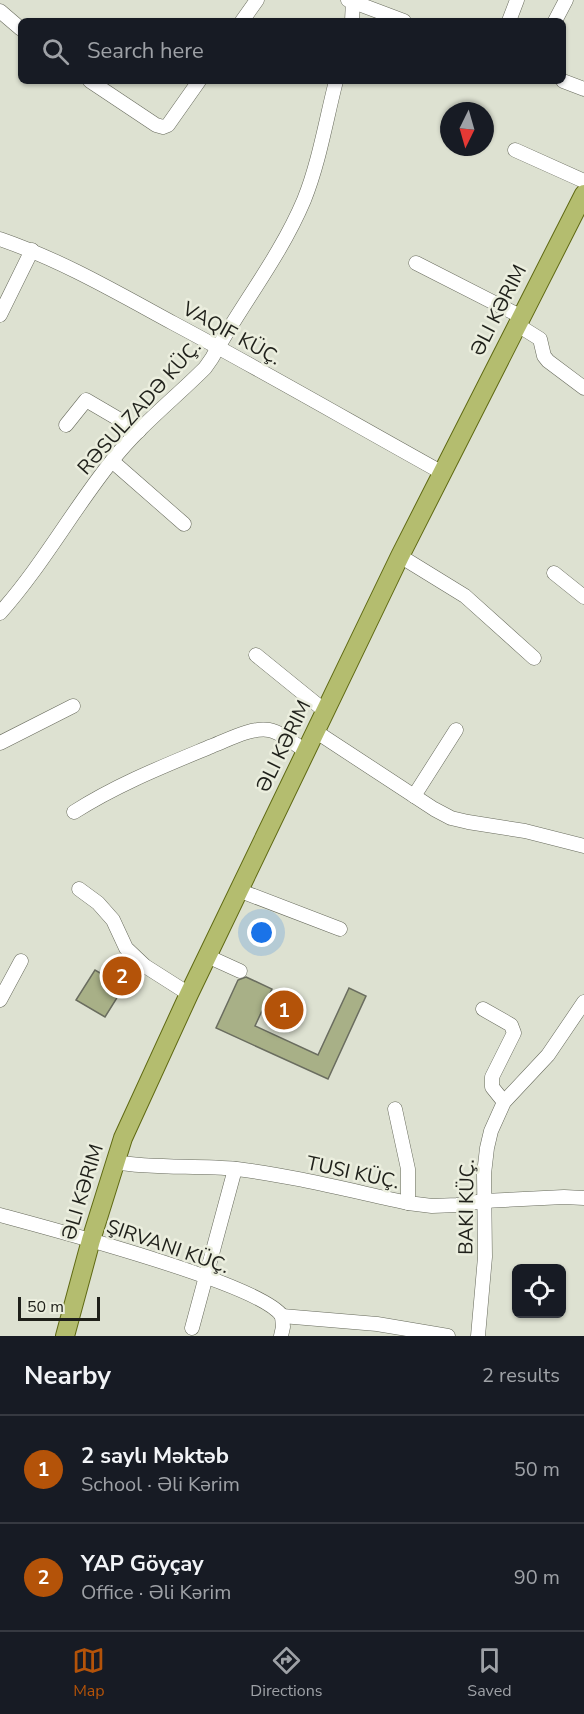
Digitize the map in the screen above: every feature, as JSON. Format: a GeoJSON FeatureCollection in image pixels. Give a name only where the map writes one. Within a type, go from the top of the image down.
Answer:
{"type":"FeatureCollection","features":[{"type":"Feature","properties":{"kind":"main road","name":"ƏLI KƏRIM"},"geometry":{"type":"LineString","coordinates":[[65,1336],[91,1240],[123,1138],[238,890],[441,472],[584,194]]}},
{"type":"Feature","properties":{"kind":"street"},"geometry":{"type":"LineString","coordinates":[[244,18],[256,0]]}},
{"type":"Feature","properties":{"kind":"street"},"geometry":{"type":"LineString","coordinates":[[510,18],[517,0]]}},
{"type":"Feature","properties":{"kind":"street"},"geometry":{"type":"LineString","coordinates":[[557,18],[566,0]]}},
{"type":"Feature","properties":{"kind":"street"},"geometry":{"type":"LineString","coordinates":[[352,18],[351,1],[396,18]]}},
{"type":"Feature","properties":{"kind":"street"},"geometry":{"type":"LineString","coordinates":[[0,11],[18,26]]}},
{"type":"Feature","properties":{"kind":"street"},"geometry":{"type":"LineString","coordinates":[[566,81],[582,83]]}},
{"type":"Feature","properties":{"kind":"street"},"geometry":{"type":"LineString","coordinates":[[94,84],[156,125],[163,127],[168,125],[197,84]]}},
{"type":"Feature","properties":{"kind":"street","name":"RƏSULZADƏ KÜÇ."},"geometry":{"type":"LineString","coordinates":[[0,613],[52,547],[112,461],[139,431],[205,368],[286,238],[304,199],[335,84]]}},
{"type":"Feature","properties":{"kind":"street"},"geometry":{"type":"LineString","coordinates":[[515,150],[584,181]]}},
{"type":"Feature","properties":{"kind":"street","name":"VAQIF KÜÇ."},"geometry":{"type":"LineString","coordinates":[[0,239],[70,267],[441,472]]}},
{"type":"Feature","properties":{"kind":"street"},"geometry":{"type":"LineString","coordinates":[[0,315],[32,250]]}},
{"type":"Feature","properties":{"kind":"street"},"geometry":{"type":"LineString","coordinates":[[416,263],[518,320],[540,339],[544,356],[548,361],[584,388]]}},
{"type":"Feature","properties":{"kind":"street"},"geometry":{"type":"LineString","coordinates":[[66,425],[86,400],[139,431]]}},
{"type":"Feature","properties":{"kind":"street"},"geometry":{"type":"LineString","coordinates":[[112,461],[184,524]]}},
{"type":"Feature","properties":{"kind":"street"},"geometry":{"type":"LineString","coordinates":[[400,556],[465,596],[534,658]]}},
{"type":"Feature","properties":{"kind":"street"},"geometry":{"type":"LineString","coordinates":[[554,573],[584,597]]}},
{"type":"Feature","properties":{"kind":"street"},"geometry":{"type":"LineString","coordinates":[[256,655],[325,711]]}},
{"type":"Feature","properties":{"kind":"street"},"geometry":{"type":"LineString","coordinates":[[0,743],[73,706]]}},
{"type":"Feature","properties":{"kind":"street"},"geometry":{"type":"LineString","coordinates":[[74,812],[137,776],[260,730],[271,730],[305,751]]}},
{"type":"Feature","properties":{"kind":"street"},"geometry":{"type":"LineString","coordinates":[[414,796],[456,730]]}},
{"type":"Feature","properties":{"kind":"street"},"geometry":{"type":"LineString","coordinates":[[315,731],[451,818],[525,831],[584,846]]}},
{"type":"Feature","properties":{"kind":"street"},"geometry":{"type":"LineString","coordinates":[[79,889],[98,903],[113,920],[126,948],[145,966],[189,994]]}},
{"type":"Feature","properties":{"kind":"street"},"geometry":{"type":"LineString","coordinates":[[238,890],[340,929]]}},
{"type":"Feature","properties":{"kind":"street"},"geometry":{"type":"LineString","coordinates":[[207,956],[240,971]]}},
{"type":"Feature","properties":{"kind":"street"},"geometry":{"type":"LineString","coordinates":[[0,1000],[21,961]]}},
{"type":"Feature","properties":{"kind":"street"},"geometry":{"type":"LineString","coordinates":[[478,1336],[485,1257],[484,1201],[487,1148],[504,1102],[548,1055],[584,1002]]}},
{"type":"Feature","properties":{"kind":"street"},"geometry":{"type":"LineString","coordinates":[[483,1010],[511,1025],[514,1033],[492,1077],[492,1087],[504,1102]]}},
{"type":"Feature","properties":{"kind":"street"},"geometry":{"type":"LineString","coordinates":[[395,1109],[408,1169],[408,1203]]}},
{"type":"Feature","properties":{"kind":"street","name":"TUSI KÜÇ."},"geometry":{"type":"LineString","coordinates":[[114,1162],[144,1166],[236,1169],[432,1206],[484,1201],[584,1198]]}},
{"type":"Feature","properties":{"kind":"street"},"geometry":{"type":"LineString","coordinates":[[192,1328],[236,1169]]}},
{"type":"Feature","properties":{"kind":"street","name":"ŞIRVANI KÜÇ."},"geometry":{"type":"LineString","coordinates":[[0,1215],[91,1240],[205,1278],[257,1298],[278,1310],[282,1317]]}},
{"type":"Feature","properties":{"kind":"street"},"geometry":{"type":"LineString","coordinates":[[281,1336],[282,1317],[377,1324],[448,1336]]}},
{"type":"Feature","properties":{"kind":"building"},"geometry":{"type":"Polygon","coordinates":[[[120,956],[135,969],[105,1017],[76,1000],[95,970],[107,977],[120,956]]]}},
{"type":"Feature","properties":{"kind":"building"},"geometry":{"type":"Polygon","coordinates":[[[246,977],[272,989],[255,1026],[318,1055],[349,988],[366,996],[328,1079],[216,1028],[238,980],[246,977]]]}},
{"type":"Feature","properties":{"kind":"place","name":"YAP Göyçay"},"geometry":{"type":"Point","coordinates":[122,976]}},
{"type":"Feature","properties":{"kind":"place","name":"2 saylı Məktəb"},"geometry":{"type":"Point","coordinates":[284,1010]}}]}
